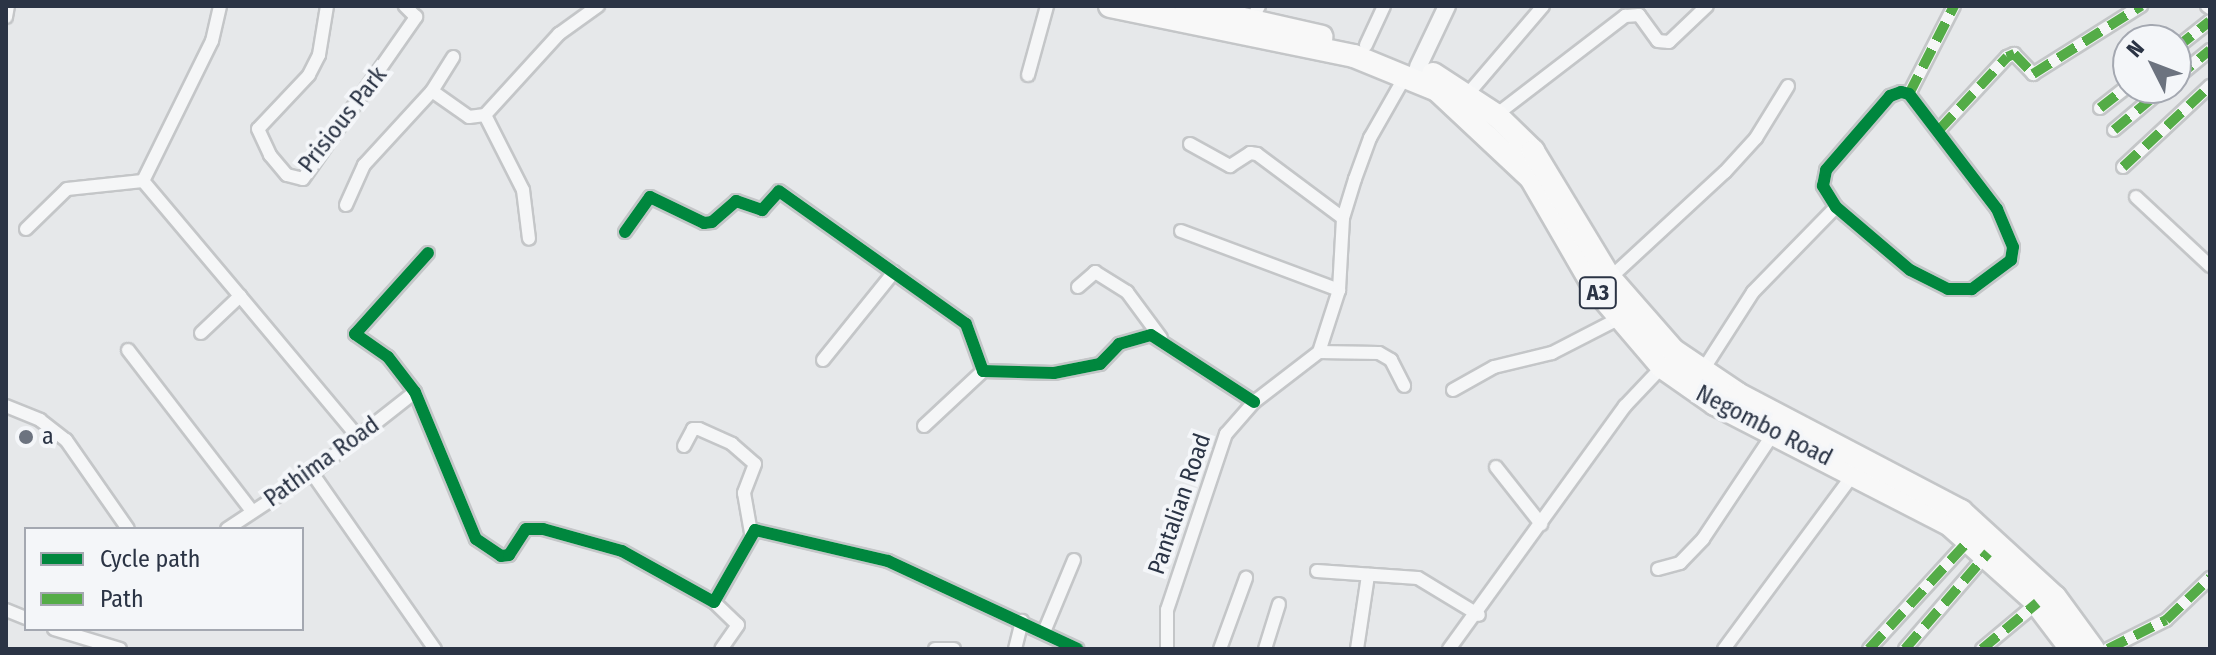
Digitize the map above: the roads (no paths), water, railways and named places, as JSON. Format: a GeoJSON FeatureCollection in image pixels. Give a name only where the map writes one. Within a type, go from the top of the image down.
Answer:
{"type":"FeatureCollection","features":[{"type":"Feature","properties":{"kind":"highway","name":"Negombo Road"},"geometry":{"type":"LineString","coordinates":[[1110,6],[1263,42],[1334,51],[1412,71],[1514,159],[1545,198],[1581,266],[1618,319],[1662,367],[1715,404],[1855,472],[1970,539],[2037,603],[2071,649]]}},
{"type":"Feature","properties":{"kind":"highway","name":"Negombo Road"},"geometry":{"type":"LineString","coordinates":[[1186,6],[1255,14],[1366,45],[1412,71],[1467,95],[1496,115],[1552,176],[1610,278],[1646,322],[1701,373],[1961,511],[2055,597],[2093,649]]}},
{"type":"Feature","properties":{"kind":"street"},"geometry":{"type":"LineString","coordinates":[[6,17],[8,6]]}},
{"type":"Feature","properties":{"kind":"street"},"geometry":{"type":"LineString","coordinates":[[143,181],[212,41],[220,6]]}},
{"type":"Feature","properties":{"kind":"street","name":"Prisious Park"},"geometry":{"type":"LineString","coordinates":[[327,6],[319,55],[309,75],[258,129],[270,155],[287,175],[303,179],[416,17],[405,6]]}},
{"type":"Feature","properties":{"kind":"street"},"geometry":{"type":"LineString","coordinates":[[432,91],[469,117],[485,115],[559,34],[598,6]]}},
{"type":"Feature","properties":{"kind":"street"},"geometry":{"type":"LineString","coordinates":[[1028,75],[1047,6]]}},
{"type":"Feature","properties":{"kind":"street"},"geometry":{"type":"LineString","coordinates":[[1366,45],[1384,6]]}},
{"type":"Feature","properties":{"kind":"street"},"geometry":{"type":"LineString","coordinates":[[1404,386],[1391,360],[1379,353],[1319,352],[1339,290],[1343,218],[1370,138],[1412,71],[1447,6]]}},
{"type":"Feature","properties":{"kind":"street"},"geometry":{"type":"LineString","coordinates":[[1467,95],[1543,6]]}},
{"type":"Feature","properties":{"kind":"street"},"geometry":{"type":"LineString","coordinates":[[1496,115],[1625,16],[1639,15],[1658,41],[1669,42],[1707,6]]}},
{"type":"Feature","properties":{"kind":"street"},"geometry":{"type":"LineString","coordinates":[[1909,94],[1954,6]]}},
{"type":"Feature","properties":{"kind":"street"},"geometry":{"type":"LineString","coordinates":[[1939,130],[2007,57],[2014,54],[2033,74],[2141,6]]}},
{"type":"Feature","properties":{"kind":"street"},"geometry":{"type":"LineString","coordinates":[[2192,35],[2210,21]]}},
{"type":"Feature","properties":{"kind":"street"},"geometry":{"type":"LineString","coordinates":[[2192,65],[2210,50]]}},
{"type":"Feature","properties":{"kind":"street"},"geometry":{"type":"LineString","coordinates":[[346,205],[364,165],[432,91],[453,57]]}},
{"type":"Feature","properties":{"kind":"street"},"geometry":{"type":"LineString","coordinates":[[1610,278],[1725,172],[1756,138],[1788,86]]}},
{"type":"Feature","properties":{"kind":"street"},"geometry":{"type":"LineString","coordinates":[[2123,167],[2210,86]]}},
{"type":"Feature","properties":{"kind":"street"},"geometry":{"type":"LineString","coordinates":[[1909,94],[1997,209],[2013,247],[2011,260],[1983,284],[1948,289],[1910,270],[1836,207],[1823,186],[1826,170],[1890,96],[1909,94]]}},
{"type":"Feature","properties":{"kind":"street"},"geometry":{"type":"LineString","coordinates":[[2100,108],[2112,99]]}},
{"type":"Feature","properties":{"kind":"street"},"geometry":{"type":"LineString","coordinates":[[2114,130],[2145,104]]}},
{"type":"Feature","properties":{"kind":"street"},"geometry":{"type":"LineString","coordinates":[[485,115],[523,190],[529,239]]}},
{"type":"Feature","properties":{"kind":"street"},"geometry":{"type":"LineString","coordinates":[[1190,144],[1230,166],[1250,153],[1257,154],[1343,218]]}},
{"type":"Feature","properties":{"kind":"street"},"geometry":{"type":"LineString","coordinates":[[26,229],[67,189],[143,181]]}},
{"type":"Feature","properties":{"kind":"street"},"geometry":{"type":"LineString","coordinates":[[143,181],[358,437]]}},
{"type":"Feature","properties":{"kind":"street"},"geometry":{"type":"LineString","coordinates":[[625,232],[650,197],[704,223],[736,201],[762,210],[779,191],[966,324],[983,371]]}},
{"type":"Feature","properties":{"kind":"street"},"geometry":{"type":"LineString","coordinates":[[2136,197],[2210,266]]}},
{"type":"Feature","properties":{"kind":"street"},"geometry":{"type":"LineString","coordinates":[[1701,373],[1753,292],[1836,207]]}},
{"type":"Feature","properties":{"kind":"street"},"geometry":{"type":"LineString","coordinates":[[1181,231],[1339,290]]}},
{"type":"Feature","properties":{"kind":"street"},"geometry":{"type":"LineString","coordinates":[[428,253],[355,334],[388,357],[415,392],[476,539],[505,559],[526,529],[543,529],[575,542],[622,551],[714,602],[738,625],[721,649]]}},
{"type":"Feature","properties":{"kind":"street"},"geometry":{"type":"LineString","coordinates":[[823,360],[894,272]]}},
{"type":"Feature","properties":{"kind":"street"},"geometry":{"type":"LineString","coordinates":[[1078,287],[1095,272],[1127,292],[1161,338],[1254,402]]}},
{"type":"Feature","properties":{"kind":"street"},"geometry":{"type":"LineString","coordinates":[[201,333],[240,296]]}},
{"type":"Feature","properties":{"kind":"street"},"geometry":{"type":"LineString","coordinates":[[1453,390],[1494,367],[1552,353],[1618,319]]}},
{"type":"Feature","properties":{"kind":"street"},"geometry":{"type":"LineString","coordinates":[[924,426],[983,371],[1054,373],[1100,364],[1129,338],[1161,338]]}},
{"type":"Feature","properties":{"kind":"street"},"geometry":{"type":"LineString","coordinates":[[128,350],[252,511]]}},
{"type":"Feature","properties":{"kind":"street","name":"Pantalian Road"},"geometry":{"type":"LineString","coordinates":[[1167,649],[1167,610],[1226,434],[1254,402],[1319,352]]}},
{"type":"Feature","properties":{"kind":"street"},"geometry":{"type":"LineString","coordinates":[[1449,649],[1479,615],[1625,406],[1662,367]]}},
{"type":"Feature","properties":{"kind":"street","name":"Pathima Road"},"geometry":{"type":"LineString","coordinates":[[230,527],[312,473],[415,392]]}},
{"type":"Feature","properties":{"kind":"street"},"geometry":{"type":"LineString","coordinates":[[6,406],[40,420],[66,440],[127,527]]}},
{"type":"Feature","properties":{"kind":"street"},"geometry":{"type":"LineString","coordinates":[[684,446],[693,429],[699,429],[732,444],[755,464],[744,493],[751,532],[714,602]]}},
{"type":"Feature","properties":{"kind":"street"},"geometry":{"type":"LineString","coordinates":[[1658,569],[1680,563],[1703,539],[1773,434]]}},
{"type":"Feature","properties":{"kind":"street"},"geometry":{"type":"LineString","coordinates":[[1496,467],[1541,524]]}},
{"type":"Feature","properties":{"kind":"street"},"geometry":{"type":"LineString","coordinates":[[1724,649],[1855,472]]}},
{"type":"Feature","properties":{"kind":"street"},"geometry":{"type":"LineString","coordinates":[[312,473],[435,649]]}},
{"type":"Feature","properties":{"kind":"street"},"geometry":{"type":"LineString","coordinates":[[751,532],[888,561],[1078,649]]}},
{"type":"Feature","properties":{"kind":"street"},"geometry":{"type":"LineString","coordinates":[[1869,649],[1970,539]]}},
{"type":"Feature","properties":{"kind":"street"},"geometry":{"type":"LineString","coordinates":[[1905,649],[1988,553]]}},
{"type":"Feature","properties":{"kind":"street"},"geometry":{"type":"LineString","coordinates":[[1044,632],[1074,560]]}},
{"type":"Feature","properties":{"kind":"street"},"geometry":{"type":"LineString","coordinates":[[1317,571],[1429,581],[1479,615]]}},
{"type":"Feature","properties":{"kind":"street"},"geometry":{"type":"LineString","coordinates":[[1357,649],[1368,575]]}},
{"type":"Feature","properties":{"kind":"street"},"geometry":{"type":"LineString","coordinates":[[1220,649],[1246,578]]}},
{"type":"Feature","properties":{"kind":"street"},"geometry":{"type":"LineString","coordinates":[[2108,649],[2166,620],[2210,578]]}},
{"type":"Feature","properties":{"kind":"street"},"geometry":{"type":"LineString","coordinates":[[1982,649],[2037,603]]}},
{"type":"Feature","properties":{"kind":"street"},"geometry":{"type":"LineString","coordinates":[[1265,649],[1279,604]]}},
{"type":"Feature","properties":{"kind":"street"},"geometry":{"type":"LineString","coordinates":[[1015,649],[1022,621]]}},
{"type":"Feature","properties":{"kind":"street"},"geometry":{"type":"LineString","coordinates":[[77,638],[120,649]]}},
{"type":"Feature","properties":{"kind":"street"},"geometry":{"type":"LineString","coordinates":[[935,649],[954,649]]}},
{"type":"Feature","properties":{"kind":"place","name":"a"},"geometry":{"type":"Point","coordinates":[26,437]}}]}
